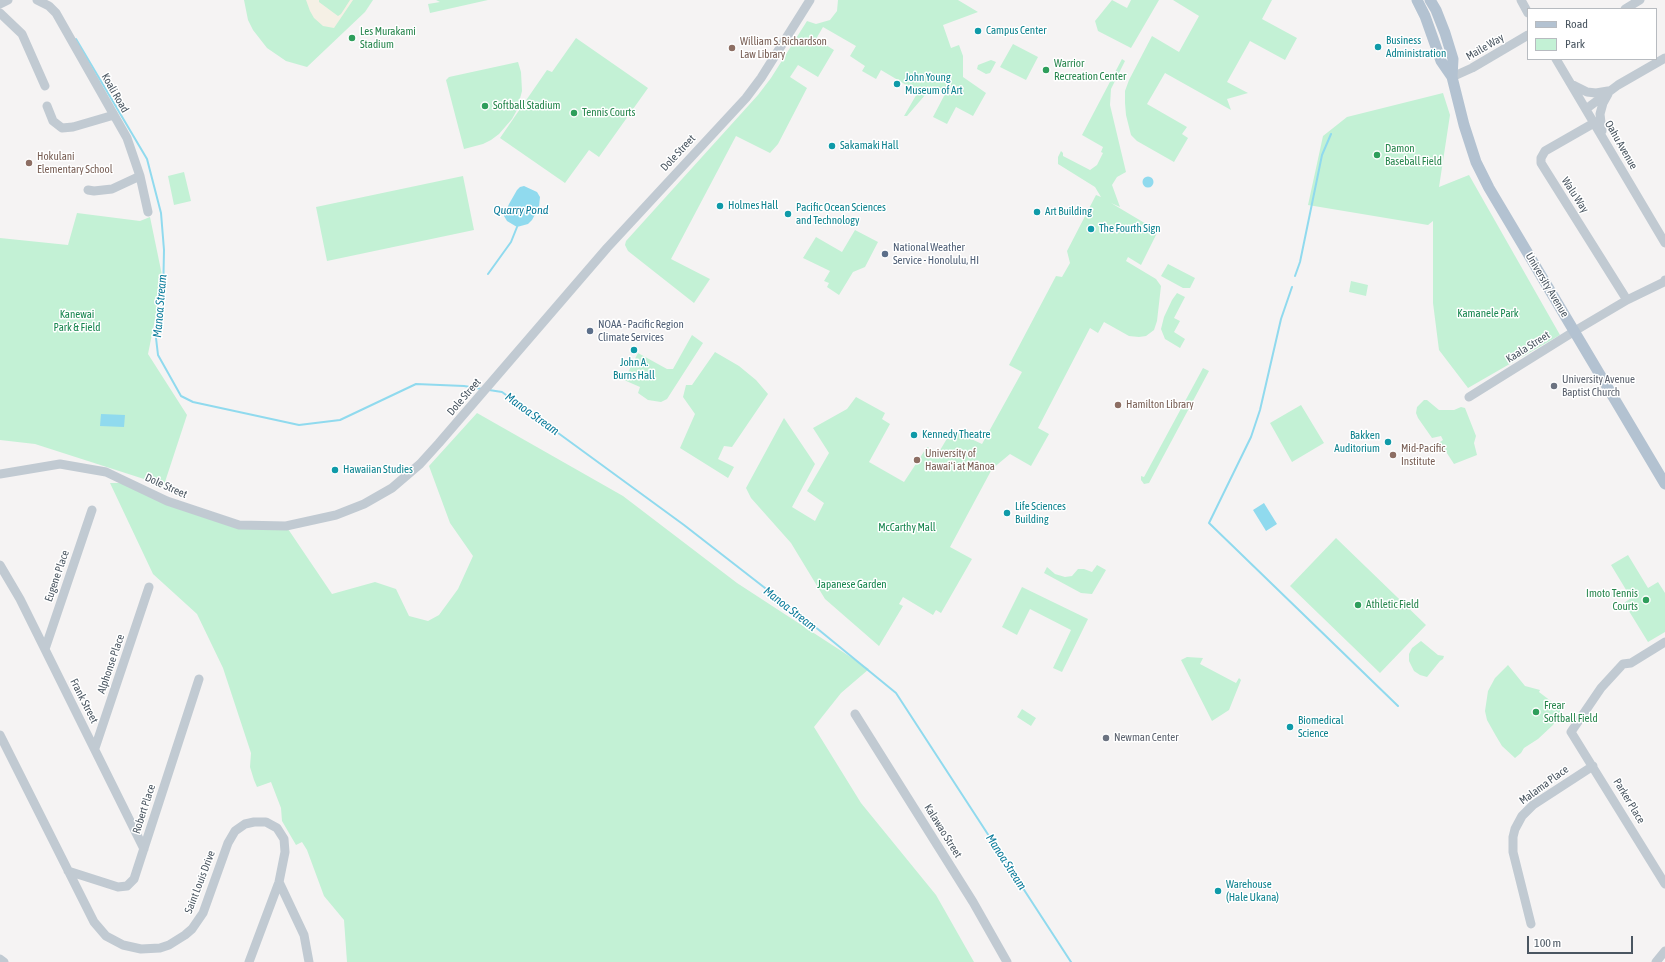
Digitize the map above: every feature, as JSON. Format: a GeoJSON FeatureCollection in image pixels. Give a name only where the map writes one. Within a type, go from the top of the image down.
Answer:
{"type":"FeatureCollection","features":[{"type":"Feature","properties":{"kind":"main road","name":"University Avenue"},"geometry":{"type":"LineString","coordinates":[[1417,0],[1425,16],[1441,61],[1452,77]]}},
{"type":"Feature","properties":{"kind":"main road","name":"University Avenue"},"geometry":{"type":"LineString","coordinates":[[1430,0],[1436,10],[1445,33],[1453,59],[1452,77],[1466,132],[1476,162],[1489,188],[1665,484]]}},
{"type":"Feature","properties":{"kind":"street"},"geometry":{"type":"LineString","coordinates":[[0,4],[8,0]]}},
{"type":"Feature","properties":{"kind":"street","name":"Koali Road"},"geometry":{"type":"LineString","coordinates":[[37,0],[49,6],[56,14],[127,138],[140,176],[148,212]]}},
{"type":"Feature","properties":{"kind":"street","name":"Dole Street"},"geometry":{"type":"LineString","coordinates":[[0,474],[60,464],[88,468],[106,472],[167,501],[239,525],[286,526],[336,515],[364,504],[392,488],[420,464],[465,414],[607,248],[754,88],[810,0]]}},
{"type":"Feature","properties":{"kind":"street"},"geometry":{"type":"LineString","coordinates":[[1521,0],[1527,11]]}},
{"type":"Feature","properties":{"kind":"street"},"geometry":{"type":"LineString","coordinates":[[1627,8],[1640,0]]}},
{"type":"Feature","properties":{"kind":"street"},"geometry":{"type":"LineString","coordinates":[[0,13],[22,34],[45,86]]}},
{"type":"Feature","properties":{"kind":"street","name":"Maile Way"},"geometry":{"type":"LineString","coordinates":[[1452,77],[1472,68],[1527,37]]}},
{"type":"Feature","properties":{"kind":"street"},"geometry":{"type":"LineString","coordinates":[[1586,109],[1610,91],[1665,58]]}},
{"type":"Feature","properties":{"kind":"street","name":"Oahu Avenue"},"geometry":{"type":"LineString","coordinates":[[1557,60],[1665,243]]}},
{"type":"Feature","properties":{"kind":"street"},"geometry":{"type":"LineString","coordinates":[[1572,84],[1587,92],[1596,93],[1610,91]]}},
{"type":"Feature","properties":{"kind":"street"},"geometry":{"type":"LineString","coordinates":[[1605,140],[1601,126],[1600,114],[1603,103],[1610,91]]}},
{"type":"Feature","properties":{"kind":"street"},"geometry":{"type":"LineString","coordinates":[[47,106],[53,121],[62,128],[73,127],[114,115]]}},
{"type":"Feature","properties":{"kind":"street","name":"Walu Way"},"geometry":{"type":"LineString","coordinates":[[1594,123],[1545,151],[1541,156],[1541,163],[1627,300]]}},
{"type":"Feature","properties":{"kind":"street"},"geometry":{"type":"LineString","coordinates":[[88,190],[94,191],[112,189],[140,176]]}},
{"type":"Feature","properties":{"kind":"street","name":"Kaala Street"},"geometry":{"type":"LineString","coordinates":[[1469,397],[1627,300],[1665,281]]}},
{"type":"Feature","properties":{"kind":"street","name":"Eugene Place"},"geometry":{"type":"LineString","coordinates":[[45,649],[92,510]]}},
{"type":"Feature","properties":{"kind":"street","name":"Frank Street"},"geometry":{"type":"LineString","coordinates":[[0,565],[20,599],[95,748],[144,850]]}},
{"type":"Feature","properties":{"kind":"street","name":"Alphonse Place"},"geometry":{"type":"LineString","coordinates":[[95,748],[149,587]]}},
{"type":"Feature","properties":{"kind":"street","name":"Parker Place"},"geometry":{"type":"LineString","coordinates":[[1665,642],[1632,663],[1623,664],[1601,688],[1572,732],[1665,884]]}},
{"type":"Feature","properties":{"kind":"street","name":"Robert Place"},"geometry":{"type":"LineString","coordinates":[[68,871],[116,886],[125,886],[134,879],[200,679]]}},
{"type":"Feature","properties":{"kind":"street","name":"Kalawao Street"},"geometry":{"type":"LineString","coordinates":[[855,714],[973,902],[1007,962]]}},
{"type":"Feature","properties":{"kind":"street","name":"Saint Louis Drive"},"geometry":{"type":"LineString","coordinates":[[0,735],[89,914],[106,936],[123,945],[141,949],[151,949],[169,945],[178,941],[192,929],[203,913],[230,839],[238,828],[245,824],[260,822],[272,824],[277,828],[284,839],[285,852],[279,882],[249,962]]}},
{"type":"Feature","properties":{"kind":"street","name":"Malama Place"},"geometry":{"type":"LineString","coordinates":[[1531,924],[1513,852],[1513,837],[1515,830],[1522,816],[1533,806],[1593,766]]}},
{"type":"Feature","properties":{"kind":"street"},"geometry":{"type":"LineString","coordinates":[[279,882],[304,934],[309,962]]}},
{"type":"Feature","properties":{"kind":"street"},"geometry":{"type":"LineString","coordinates":[[1656,962],[1665,951]]}},
{"type":"Feature","properties":{"kind":"street"},"geometry":{"type":"LineString","coordinates":[[0,959],[4,962]]}},
{"type":"Feature","properties":{"kind":"green space"},"geometry":{"type":"Polygon","coordinates":[[[244,0],[373,0],[365,12],[307,67],[286,61],[267,48],[253,30],[248,20],[244,0]]]}},
{"type":"Feature","properties":{"kind":"green space"},"geometry":{"type":"Polygon","coordinates":[[[436,0],[488,0],[430,13],[428,4],[440,2],[436,0]]]}},
{"type":"Feature","properties":{"kind":"green space"},"geometry":{"type":"Polygon","coordinates":[[[838,0],[958,0],[978,12],[943,25],[951,48],[959,45],[963,56],[963,77],[986,93],[973,116],[956,107],[947,124],[933,117],[945,94],[932,87],[907,116],[904,116],[918,92],[881,70],[876,79],[862,71],[865,66],[850,56],[856,46],[823,27],[816,39],[834,50],[818,77],[798,65],[790,77],[807,88],[778,144],[770,153],[736,136],[671,259],[710,279],[694,303],[628,251],[625,245],[626,241],[758,95],[771,78],[807,21],[816,24],[830,20],[837,11],[838,0]]]}},
{"type":"Feature","properties":{"kind":"green space"},"geometry":{"type":"Polygon","coordinates":[[[1112,0],[1127,8],[1131,0],[1159,0],[1131,48],[1098,31],[1095,21],[1112,0]]]}},
{"type":"Feature","properties":{"kind":"green space"},"geometry":{"type":"Polygon","coordinates":[[[1173,0],[1272,0],[1262,19],[1297,38],[1285,60],[1250,41],[1227,82],[1248,93],[1227,99],[1231,110],[1165,73],[1147,104],[1187,127],[1182,134],[1188,138],[1174,162],[1137,141],[1131,135],[1126,115],[1125,103],[1125,91],[1129,80],[1152,36],[1179,52],[1199,16],[1173,0]]]}},
{"type":"Feature","properties":{"kind":"green space","name":"Tennis Courts"},"geometry":{"type":"Polygon","coordinates":[[[576,38],[648,88],[599,157],[589,150],[565,183],[500,138],[547,70],[552,72],[576,38]]]}},
{"type":"Feature","properties":{"kind":"green space"},"geometry":{"type":"Polygon","coordinates":[[[1013,44],[1038,57],[1026,80],[1000,67],[1013,44]]]}},
{"type":"Feature","properties":{"kind":"green space","name":"McCarthy Mall"},"geometry":{"type":"Polygon","coordinates":[[[1122,59],[1125,61],[1111,89],[1110,105],[1126,172],[1117,177],[1112,185],[1120,207],[1111,203],[1158,231],[1141,265],[1128,257],[1126,261],[1156,279],[1161,286],[1157,321],[1154,330],[1146,336],[1139,337],[1129,336],[1104,322],[1098,333],[1090,328],[1038,428],[1049,434],[1031,466],[1010,454],[992,469],[950,547],[972,559],[941,613],[936,610],[933,615],[903,597],[899,604],[903,606],[879,646],[825,599],[791,543],[751,498],[746,488],[784,418],[815,464],[792,507],[815,521],[824,503],[807,491],[829,453],[813,428],[847,409],[856,397],[885,413],[882,419],[890,424],[869,462],[904,482],[927,447],[939,452],[952,430],[982,444],[1022,372],[1009,365],[1056,276],[1062,277],[1070,263],[1067,251],[1096,195],[1101,197],[1095,187],[1058,164],[1058,157],[1061,151],[1063,156],[1090,170],[1097,165],[1103,153],[1101,152],[1103,147],[1082,135],[1122,59]]]}},
{"type":"Feature","properties":{"kind":"green space"},"geometry":{"type":"Polygon","coordinates":[[[991,60],[996,62],[990,73],[986,74],[977,69],[978,65],[991,60]]]}},
{"type":"Feature","properties":{"kind":"green space","name":"Softball Stadium"},"geometry":{"type":"Polygon","coordinates":[[[518,62],[521,72],[522,91],[517,110],[512,119],[499,134],[491,140],[483,144],[464,149],[446,80],[449,77],[518,62]]]}},
{"type":"Feature","properties":{"kind":"green space","name":"Kamanele Park"},"geometry":{"type":"Polygon","coordinates":[[[1443,93],[1450,115],[1439,187],[1469,175],[1560,335],[1468,388],[1439,350],[1433,303],[1433,221],[1428,225],[1308,205],[1323,136],[1347,117],[1443,93]]]}},
{"type":"Feature","properties":{"kind":"green space"},"geometry":{"type":"Polygon","coordinates":[[[184,172],[191,201],[174,205],[168,176],[184,172]]]}},
{"type":"Feature","properties":{"kind":"green space"},"geometry":{"type":"Polygon","coordinates":[[[463,176],[474,230],[327,261],[316,207],[463,176]]]}},
{"type":"Feature","properties":{"kind":"green space","name":"Kanewai Park & Field"},"geometry":{"type":"Polygon","coordinates":[[[77,213],[140,221],[150,217],[163,280],[148,354],[187,415],[163,488],[144,479],[35,444],[0,440],[0,238],[68,245],[77,213]]]}},
{"type":"Feature","properties":{"kind":"green space"},"geometry":{"type":"Polygon","coordinates":[[[855,230],[878,242],[865,267],[853,272],[839,295],[827,287],[829,283],[824,281],[830,271],[803,258],[816,237],[842,252],[855,230]]]}},
{"type":"Feature","properties":{"kind":"green space"},"geometry":{"type":"Polygon","coordinates":[[[1168,264],[1195,278],[1190,288],[1183,288],[1161,276],[1168,264]]]}},
{"type":"Feature","properties":{"kind":"green space"},"geometry":{"type":"Polygon","coordinates":[[[1351,281],[1368,285],[1366,296],[1349,292],[1351,281]]]}},
{"type":"Feature","properties":{"kind":"green space"},"geometry":{"type":"Polygon","coordinates":[[[1177,293],[1185,297],[1174,318],[1180,321],[1174,332],[1185,339],[1180,348],[1165,339],[1161,329],[1164,317],[1177,293]]]}},
{"type":"Feature","properties":{"kind":"green space"},"geometry":{"type":"Polygon","coordinates":[[[692,335],[703,343],[667,399],[661,402],[648,400],[638,393],[640,387],[624,380],[638,353],[667,369],[673,369],[692,335]]]}},
{"type":"Feature","properties":{"kind":"green space"},"geometry":{"type":"Polygon","coordinates":[[[715,352],[739,366],[756,380],[768,394],[732,447],[724,446],[718,459],[734,467],[728,478],[680,448],[695,414],[683,397],[686,385],[692,385],[715,352]]]}},
{"type":"Feature","properties":{"kind":"green space"},"geometry":{"type":"Polygon","coordinates":[[[1203,368],[1209,371],[1149,483],[1144,484],[1141,480],[1141,476],[1144,477],[1203,368]]]}},
{"type":"Feature","properties":{"kind":"green space"},"geometry":{"type":"Polygon","coordinates":[[[1424,400],[1427,400],[1439,410],[1454,410],[1461,407],[1465,408],[1476,436],[1474,443],[1477,455],[1454,464],[1441,444],[1437,444],[1443,440],[1441,436],[1432,438],[1418,418],[1416,413],[1417,407],[1424,400]]]}},
{"type":"Feature","properties":{"kind":"green space"},"geometry":{"type":"Polygon","coordinates":[[[1301,405],[1324,443],[1292,462],[1270,423],[1301,405]]]}},
{"type":"Feature","properties":{"kind":"green space"},"geometry":{"type":"Polygon","coordinates":[[[477,413],[623,496],[737,583],[869,669],[841,693],[814,727],[861,803],[936,895],[974,962],[347,962],[344,920],[324,896],[307,850],[302,842],[296,845],[282,821],[281,808],[271,782],[257,787],[250,767],[251,753],[223,668],[197,614],[153,574],[110,483],[130,483],[239,525],[286,526],[332,594],[375,582],[396,589],[409,616],[428,621],[439,615],[458,589],[473,556],[450,523],[429,466],[477,413]]]}},
{"type":"Feature","properties":{"kind":"green space","name":"Athletic Field"},"geometry":{"type":"Polygon","coordinates":[[[1336,538],[1426,625],[1380,673],[1290,586],[1336,538]]]}},
{"type":"Feature","properties":{"kind":"green space","name":"Imoto Tennis Courts"},"geometry":{"type":"Polygon","coordinates":[[[1628,555],[1648,588],[1658,582],[1665,593],[1665,632],[1648,642],[1624,603],[1631,598],[1611,565],[1628,555]]]}},
{"type":"Feature","properties":{"kind":"green space"},"geometry":{"type":"Polygon","coordinates":[[[1097,565],[1106,570],[1092,594],[1081,593],[1044,573],[1047,567],[1055,574],[1065,577],[1072,576],[1078,569],[1084,569],[1092,572],[1097,565]]]}},
{"type":"Feature","properties":{"kind":"green space"},"geometry":{"type":"Polygon","coordinates":[[[1022,587],[1088,619],[1062,672],[1053,668],[1071,630],[1030,609],[1017,635],[1002,627],[1022,587]]]}},
{"type":"Feature","properties":{"kind":"green space"},"geometry":{"type":"Polygon","coordinates":[[[1421,641],[1438,655],[1444,656],[1427,677],[1414,671],[1409,661],[1409,654],[1412,648],[1421,641]]]}},
{"type":"Feature","properties":{"kind":"green space"},"geometry":{"type":"Polygon","coordinates":[[[1187,657],[1203,658],[1200,664],[1236,683],[1239,678],[1241,680],[1229,710],[1212,721],[1181,660],[1187,657]]]}},
{"type":"Feature","properties":{"kind":"green space"},"geometry":{"type":"Polygon","coordinates":[[[1508,665],[1525,686],[1540,690],[1539,692],[1560,708],[1560,713],[1553,725],[1538,739],[1524,748],[1515,758],[1502,746],[1487,720],[1485,711],[1488,691],[1495,678],[1508,665]]]}},
{"type":"Feature","properties":{"kind":"green space"},"geometry":{"type":"Polygon","coordinates":[[[1022,709],[1036,718],[1031,726],[1017,717],[1022,709]]]}},
{"type":"Feature","properties":{"kind":"sand"},"geometry":{"type":"Polygon","coordinates":[[[306,0],[319,0],[319,2],[338,16],[350,0],[353,0],[334,28],[323,26],[314,18],[306,0]]]}},
{"type":"Feature","properties":{"kind":"water"},"geometry":{"type":"Polygon","coordinates":[[[1148,176],[1152,178],[1154,182],[1152,186],[1148,188],[1144,186],[1142,182],[1144,178],[1148,176]]]}},
{"type":"Feature","properties":{"kind":"water","name":"Quarry Pond"},"geometry":{"type":"Polygon","coordinates":[[[524,186],[537,192],[540,197],[539,207],[528,224],[517,227],[507,221],[504,216],[517,190],[524,186]]]}},
{"type":"Feature","properties":{"kind":"water"},"geometry":{"type":"Polygon","coordinates":[[[101,414],[125,415],[124,427],[100,426],[101,414]]]}},
{"type":"Feature","properties":{"kind":"water"},"geometry":{"type":"Polygon","coordinates":[[[1264,503],[1277,524],[1266,531],[1253,510],[1264,503]]]}},
{"type":"Feature","properties":{"kind":"waterway","name":"Manoa Stream"},"geometry":{"type":"LineString","coordinates":[[76,39],[147,159],[161,213],[164,250],[163,299],[156,338],[158,355],[181,396],[193,402],[299,425],[340,420],[416,384],[464,386],[482,389]]}},
{"type":"Feature","properties":{"kind":"waterway"},"geometry":{"type":"LineString","coordinates":[[1295,276],[1300,262],[1322,155],[1331,134]]}},
{"type":"Feature","properties":{"kind":"waterway"},"geometry":{"type":"LineString","coordinates":[[488,274],[511,242],[517,227]]}},
{"type":"Feature","properties":{"kind":"waterway"},"geometry":{"type":"LineString","coordinates":[[1292,287],[1281,319],[1260,410],[1251,437],[1209,523],[1398,706]]}},
{"type":"Feature","properties":{"kind":"waterway","name":"Manoa Stream"},"geometry":{"type":"LineString","coordinates":[[489,390],[502,392],[684,525],[819,630],[896,693],[1071,962]]}},
{"type":"Feature","properties":{"kind":"place","name":"Campus Center"},"geometry":{"type":"Point","coordinates":[978,31]}},
{"type":"Feature","properties":{"kind":"place","name":"Les Murakami Stadium"},"geometry":{"type":"Point","coordinates":[352,38]}},
{"type":"Feature","properties":{"kind":"place","name":"Business Administration"},"geometry":{"type":"Point","coordinates":[1378,47]}},
{"type":"Feature","properties":{"kind":"place","name":"William S. Richardson Law Library"},"geometry":{"type":"Point","coordinates":[732,48]}},
{"type":"Feature","properties":{"kind":"place","name":"Warrior Recreation Center"},"geometry":{"type":"Point","coordinates":[1046,70]}},
{"type":"Feature","properties":{"kind":"place","name":"John Young Museum of Art"},"geometry":{"type":"Point","coordinates":[897,84]}},
{"type":"Feature","properties":{"kind":"place","name":"Softball Stadium"},"geometry":{"type":"Point","coordinates":[485,106]}},
{"type":"Feature","properties":{"kind":"place","name":"Tennis Courts"},"geometry":{"type":"Point","coordinates":[574,113]}},
{"type":"Feature","properties":{"kind":"place","name":"Sakamaki Hall"},"geometry":{"type":"Point","coordinates":[832,146]}},
{"type":"Feature","properties":{"kind":"place","name":"Damon Baseball Field"},"geometry":{"type":"Point","coordinates":[1377,155]}},
{"type":"Feature","properties":{"kind":"place","name":"Hokulani Elementary School"},"geometry":{"type":"Point","coordinates":[29,163]}},
{"type":"Feature","properties":{"kind":"place","name":"Holmes Hall"},"geometry":{"type":"Point","coordinates":[720,206]}},
{"type":"Feature","properties":{"kind":"place","name":"Art Building"},"geometry":{"type":"Point","coordinates":[1037,212]}},
{"type":"Feature","properties":{"kind":"place","name":"Pacific Ocean Sciences and Technology"},"geometry":{"type":"Point","coordinates":[788,214]}},
{"type":"Feature","properties":{"kind":"place","name":"The Fourth Sign"},"geometry":{"type":"Point","coordinates":[1091,229]}},
{"type":"Feature","properties":{"kind":"place","name":"National Weather Service - Honolulu, HI"},"geometry":{"type":"Point","coordinates":[885,254]}},
{"type":"Feature","properties":{"kind":"place","name":"NOAA - Pacific Region Climate Services"},"geometry":{"type":"Point","coordinates":[590,331]}},
{"type":"Feature","properties":{"kind":"place","name":"John A. Burns Hall"},"geometry":{"type":"Point","coordinates":[634,350]}},
{"type":"Feature","properties":{"kind":"place","name":"University Avenue Baptist Church"},"geometry":{"type":"Point","coordinates":[1554,386]}},
{"type":"Feature","properties":{"kind":"place","name":"Hamilton Library"},"geometry":{"type":"Point","coordinates":[1118,405]}},
{"type":"Feature","properties":{"kind":"place","name":"Kennedy Theatre"},"geometry":{"type":"Point","coordinates":[914,435]}},
{"type":"Feature","properties":{"kind":"place","name":"Bakken Auditorium"},"geometry":{"type":"Point","coordinates":[1388,442]}},
{"type":"Feature","properties":{"kind":"place","name":"Mid-Pacific Institute"},"geometry":{"type":"Point","coordinates":[1393,455]}},
{"type":"Feature","properties":{"kind":"place","name":"University of Hawaiʻi at Mānoa"},"geometry":{"type":"Point","coordinates":[917,460]}},
{"type":"Feature","properties":{"kind":"place","name":"Hawaiian Studies"},"geometry":{"type":"Point","coordinates":[335,470]}},
{"type":"Feature","properties":{"kind":"place","name":"Life Sciences Building"},"geometry":{"type":"Point","coordinates":[1007,513]}},
{"type":"Feature","properties":{"kind":"place","name":"Imoto Tennis Courts"},"geometry":{"type":"Point","coordinates":[1646,600]}},
{"type":"Feature","properties":{"kind":"place","name":"Athletic Field"},"geometry":{"type":"Point","coordinates":[1358,605]}},
{"type":"Feature","properties":{"kind":"place","name":"Frear Softball Field"},"geometry":{"type":"Point","coordinates":[1536,712]}},
{"type":"Feature","properties":{"kind":"place","name":"Biomedical Science"},"geometry":{"type":"Point","coordinates":[1290,727]}},
{"type":"Feature","properties":{"kind":"place","name":"Newman Center"},"geometry":{"type":"Point","coordinates":[1106,738]}},
{"type":"Feature","properties":{"kind":"place","name":"Warehouse (Hale Ukana)"},"geometry":{"type":"Point","coordinates":[1218,891]}},
{"type":"Feature","properties":{"kind":"park label","name":"Japanese Garden"},"geometry":{"type":"Point","coordinates":[852,585]}}]}
